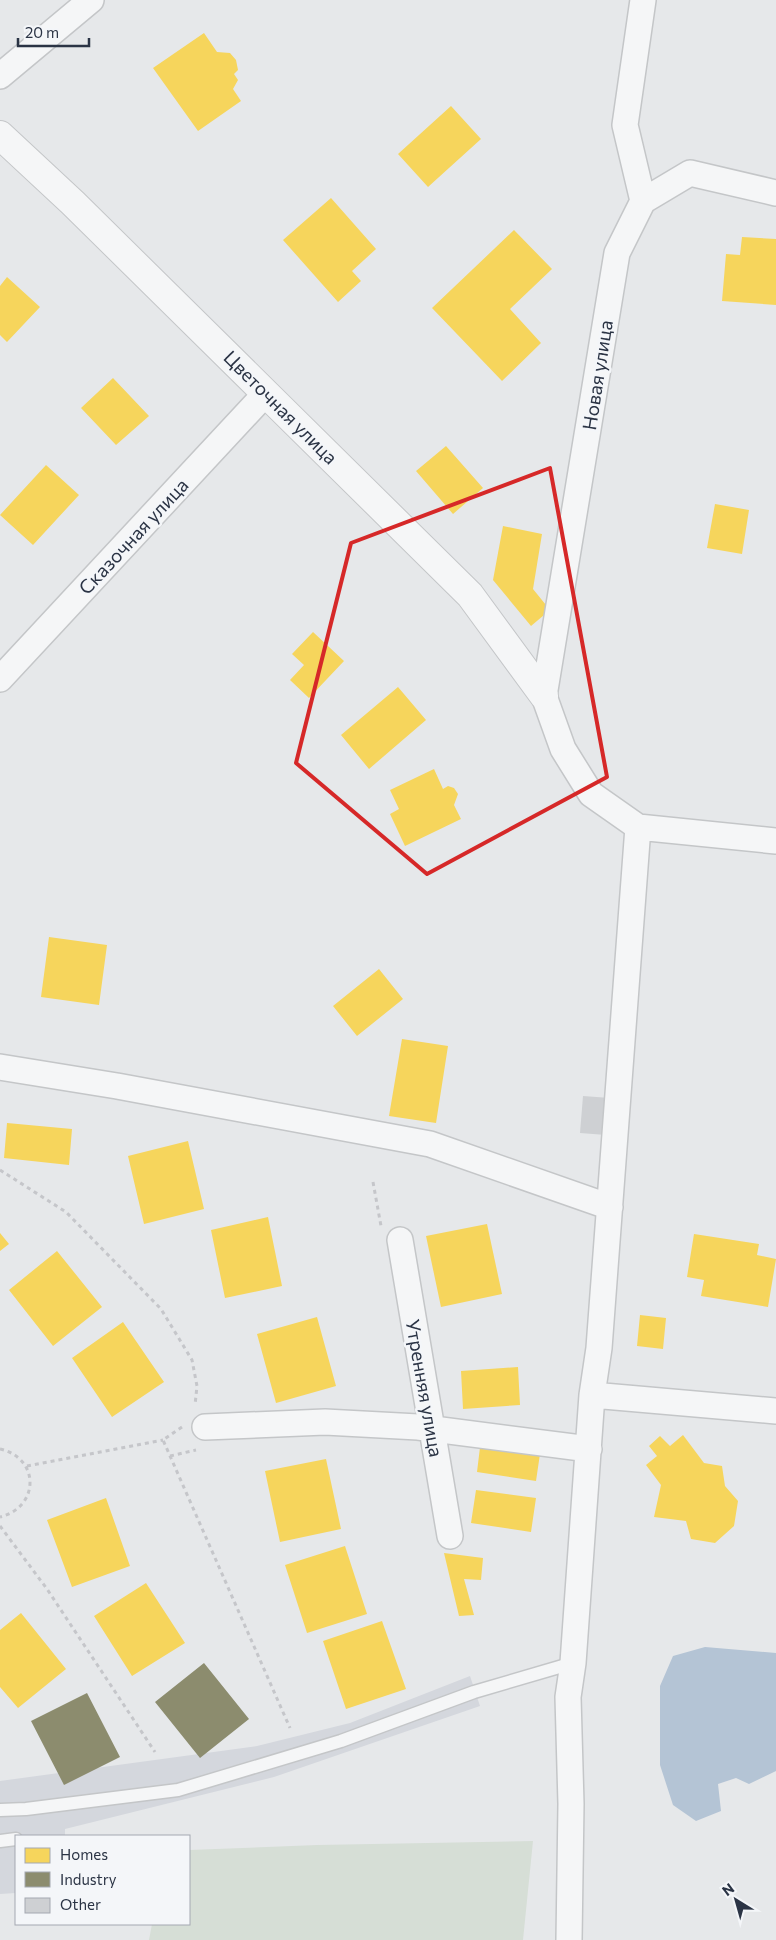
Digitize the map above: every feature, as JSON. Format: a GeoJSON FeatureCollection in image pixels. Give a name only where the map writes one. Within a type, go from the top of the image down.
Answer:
{"type":"FeatureCollection","features":[{"type":"Feature","properties":{"kind":"street"},"geometry":{"type":"LineString","coordinates":[[0,76],[90,0]]}},
{"type":"Feature","properties":{"kind":"street"},"geometry":{"type":"LineString","coordinates":[[643,0],[625,125],[643,201],[690,173],[775,188]]}},
{"type":"Feature","properties":{"kind":"street","name":"Цветочная улица"},"geometry":{"type":"LineString","coordinates":[[0,135],[266,392],[470,595],[544,696]]}},
{"type":"Feature","properties":{"kind":"street","name":"Новая улица"},"geometry":{"type":"LineString","coordinates":[[544,696],[617,253],[643,201]]}},
{"type":"Feature","properties":{"kind":"street","name":"Сказочная улица"},"geometry":{"type":"LineString","coordinates":[[0,679],[266,392]]}},
{"type":"Feature","properties":{"kind":"street"},"geometry":{"type":"LineString","coordinates":[[544,696],[563,749],[591,794],[638,827],[776,842]]}},
{"type":"Feature","properties":{"kind":"street"},"geometry":{"type":"LineString","coordinates":[[569,1940],[570,1804],[568,1697],[573,1663],[592,1395],[599,1348],[638,827]]}},
{"type":"Feature","properties":{"kind":"street"},"geometry":{"type":"LineString","coordinates":[[0,1067],[127,1087],[430,1144],[610,1207]]}},
{"type":"Feature","properties":{"kind":"street","name":"Утренняя улица"},"geometry":{"type":"LineString","coordinates":[[391,1235],[432,1427],[450,1536]]}},
{"type":"Feature","properties":{"kind":"street"},"geometry":{"type":"LineString","coordinates":[[592,1395],[776,1411]]}},
{"type":"Feature","properties":{"kind":"street"},"geometry":{"type":"LineString","coordinates":[[198,1427],[324,1422],[432,1427],[589,1449]]}},
{"type":"Feature","properties":{"kind":"lane"},"geometry":{"type":"LineString","coordinates":[[0,1810],[26,1809],[178,1790],[341,1741],[474,1692],[573,1663]]}},
{"type":"Feature","properties":{"kind":"lane"},"geometry":{"type":"LineString","coordinates":[[0,1841],[15,1839]]}},
{"type":"Feature","properties":{"kind":"path"},"geometry":{"type":"LineString","coordinates":[[0,1170],[66,1212],[162,1309],[192,1360],[197,1386],[198,1427],[170,1456]]}},
{"type":"Feature","properties":{"kind":"path"},"geometry":{"type":"LineString","coordinates":[[373,1182],[391,1235]]}},
{"type":"Feature","properties":{"kind":"path"},"geometry":{"type":"LineString","coordinates":[[27,1466],[164,1440],[198,1427]]}},
{"type":"Feature","properties":{"kind":"path"},"geometry":{"type":"LineString","coordinates":[[164,1440],[290,1728]]}},
{"type":"Feature","properties":{"kind":"path"},"geometry":{"type":"LineString","coordinates":[[0,1449],[13,1452],[27,1466],[31,1484],[25,1501],[12,1514],[0,1517]]}},
{"type":"Feature","properties":{"kind":"path"},"geometry":{"type":"LineString","coordinates":[[0,1526],[47,1589],[155,1752]]}},
{"type":"Feature","properties":{"kind":"highlighted area"},"geometry":{"type":"Polygon","coordinates":[[[550,468],[607,777],[427,874],[296,763],[351,543],[550,468]]]}},
{"type":"Feature","properties":{"kind":"shaded area"},"geometry":{"type":"Polygon","coordinates":[[[470,1676],[480,1706],[274,1777],[65,1829],[65,1835],[15,1835],[15,1893],[0,1894],[0,1781],[257,1746],[350,1723],[470,1676]]]}},
{"type":"Feature","properties":{"kind":"shaded area"},"geometry":{"type":"Polygon","coordinates":[[[533,1841],[523,1940],[149,1940],[152,1925],[190,1925],[190,1850],[317,1845],[533,1841]]]}},
{"type":"Feature","properties":{"kind":"water"},"geometry":{"type":"Polygon","coordinates":[[[705,1647],[776,1653],[776,1771],[749,1784],[736,1778],[718,1784],[721,1811],[696,1821],[673,1805],[660,1765],[660,1686],[673,1656],[705,1647]]]}},
{"type":"Feature","properties":{"kind":"building: Homes"},"geometry":{"type":"Polygon","coordinates":[[[204,33],[217,52],[230,53],[236,60],[238,70],[234,74],[238,80],[233,89],[241,101],[198,131],[153,68],[204,33]]]}},
{"type":"Feature","properties":{"kind":"building: Homes"},"geometry":{"type":"Polygon","coordinates":[[[451,106],[481,139],[428,187],[398,154],[451,106]]]}},
{"type":"Feature","properties":{"kind":"building: Homes"},"geometry":{"type":"Polygon","coordinates":[[[331,198],[376,249],[352,271],[361,281],[338,302],[283,240],[331,198]]]}},
{"type":"Feature","properties":{"kind":"building: Homes"},"geometry":{"type":"Polygon","coordinates":[[[514,230],[552,269],[510,309],[541,343],[502,381],[432,308],[514,230]]]}},
{"type":"Feature","properties":{"kind":"building: Homes"},"geometry":{"type":"Polygon","coordinates":[[[742,237],[776,239],[776,305],[722,301],[726,254],[740,255],[742,237]]]}},
{"type":"Feature","properties":{"kind":"building: Homes"},"geometry":{"type":"Polygon","coordinates":[[[7,277],[40,307],[7,342],[0,335],[0,286],[7,277]]]}},
{"type":"Feature","properties":{"kind":"building: Homes"},"geometry":{"type":"Polygon","coordinates":[[[113,378],[149,416],[116,445],[81,408],[113,378]]]}},
{"type":"Feature","properties":{"kind":"building: Homes"},"geometry":{"type":"Polygon","coordinates":[[[446,446],[483,488],[453,514],[416,471],[446,446]]]}},
{"type":"Feature","properties":{"kind":"building: Homes"},"geometry":{"type":"Polygon","coordinates":[[[46,465],[79,495],[33,545],[0,515],[46,465]]]}},
{"type":"Feature","properties":{"kind":"building: Homes"},"geometry":{"type":"Polygon","coordinates":[[[715,504],[749,510],[742,554],[707,548],[715,504]]]}},
{"type":"Feature","properties":{"kind":"building: Homes"},"geometry":{"type":"Polygon","coordinates":[[[503,526],[542,534],[533,589],[550,610],[531,626],[493,580],[503,526]]]}},
{"type":"Feature","properties":{"kind":"building: Homes"},"geometry":{"type":"Polygon","coordinates":[[[313,632],[344,661],[309,698],[290,680],[304,665],[292,654],[313,632]]]}},
{"type":"Feature","properties":{"kind":"building: Homes"},"geometry":{"type":"Polygon","coordinates":[[[398,687],[426,720],[369,769],[341,735],[398,687]]]}},
{"type":"Feature","properties":{"kind":"building: Homes"},"geometry":{"type":"Polygon","coordinates":[[[434,769],[443,789],[448,786],[454,788],[458,794],[454,805],[461,819],[405,846],[390,814],[399,809],[390,790],[434,769]]]}},
{"type":"Feature","properties":{"kind":"building: Homes"},"geometry":{"type":"Polygon","coordinates":[[[49,937],[107,945],[99,1005],[41,997],[49,937]]]}},
{"type":"Feature","properties":{"kind":"building: Homes"},"geometry":{"type":"Polygon","coordinates":[[[379,969],[403,999],[357,1036],[333,1006],[379,969]]]}},
{"type":"Feature","properties":{"kind":"building: Homes"},"geometry":{"type":"Polygon","coordinates":[[[402,1039],[448,1046],[436,1123],[389,1116],[402,1039]]]}},
{"type":"Feature","properties":{"kind":"building: Homes"},"geometry":{"type":"Polygon","coordinates":[[[7,1123],[72,1129],[69,1165],[4,1158],[7,1123]]]}},
{"type":"Feature","properties":{"kind":"building: Homes"},"geometry":{"type":"Polygon","coordinates":[[[188,1141],[204,1209],[144,1224],[128,1156],[188,1141]]]}},
{"type":"Feature","properties":{"kind":"building: Homes"},"geometry":{"type":"Polygon","coordinates":[[[268,1217],[282,1286],[225,1298],[211,1230],[268,1217]]]}},
{"type":"Feature","properties":{"kind":"building: Homes"},"geometry":{"type":"Polygon","coordinates":[[[487,1224],[502,1294],[441,1307],[426,1236],[487,1224]]]}},
{"type":"Feature","properties":{"kind":"building: Homes"},"geometry":{"type":"Polygon","coordinates":[[[0,1233],[9,1244],[0,1251],[0,1233]]]}},
{"type":"Feature","properties":{"kind":"building: Homes"},"geometry":{"type":"Polygon","coordinates":[[[694,1234],[759,1244],[757,1255],[776,1259],[768,1307],[701,1296],[704,1280],[687,1277],[694,1234]]]}},
{"type":"Feature","properties":{"kind":"building: Homes"},"geometry":{"type":"Polygon","coordinates":[[[57,1251],[102,1307],[53,1346],[9,1290],[57,1251]]]}},
{"type":"Feature","properties":{"kind":"building: Homes"},"geometry":{"type":"Polygon","coordinates":[[[640,1315],[666,1318],[663,1349],[637,1346],[640,1315]]]}},
{"type":"Feature","properties":{"kind":"building: Homes"},"geometry":{"type":"Polygon","coordinates":[[[317,1317],[336,1386],[276,1403],[257,1334],[317,1317]]]}},
{"type":"Feature","properties":{"kind":"building: Homes"},"geometry":{"type":"Polygon","coordinates":[[[123,1322],[164,1382],[112,1417],[72,1358],[123,1322]]]}},
{"type":"Feature","properties":{"kind":"building: Homes"},"geometry":{"type":"Polygon","coordinates":[[[518,1367],[520,1405],[463,1409],[461,1371],[518,1367]]]}},
{"type":"Feature","properties":{"kind":"building: Homes"},"geometry":{"type":"Polygon","coordinates":[[[683,1435],[704,1463],[722,1466],[725,1486],[738,1501],[734,1526],[715,1543],[691,1539],[686,1521],[654,1517],[661,1485],[646,1465],[657,1456],[649,1446],[660,1436],[670,1446],[683,1435]]]}},
{"type":"Feature","properties":{"kind":"building: Homes"},"geometry":{"type":"Polygon","coordinates":[[[481,1439],[541,1447],[536,1481],[477,1472],[481,1439]]]}},
{"type":"Feature","properties":{"kind":"building: Homes"},"geometry":{"type":"Polygon","coordinates":[[[326,1459],[341,1529],[280,1542],[265,1471],[326,1459]]]}},
{"type":"Feature","properties":{"kind":"building: Homes"},"geometry":{"type":"Polygon","coordinates":[[[476,1490],[536,1498],[531,1532],[471,1523],[476,1490]]]}},
{"type":"Feature","properties":{"kind":"building: Homes"},"geometry":{"type":"Polygon","coordinates":[[[106,1498],[130,1566],[72,1587],[47,1520],[106,1498]]]}},
{"type":"Feature","properties":{"kind":"building: Homes"},"geometry":{"type":"Polygon","coordinates":[[[345,1546],[367,1614],[307,1633],[285,1565],[345,1546]]]}},
{"type":"Feature","properties":{"kind":"building: Homes"},"geometry":{"type":"Polygon","coordinates":[[[444,1553],[483,1558],[481,1580],[464,1579],[474,1615],[459,1616],[444,1553]]]}},
{"type":"Feature","properties":{"kind":"building: Homes"},"geometry":{"type":"Polygon","coordinates":[[[146,1583],[185,1643],[132,1676],[94,1616],[146,1583]]]}},
{"type":"Feature","properties":{"kind":"building: Homes"},"geometry":{"type":"Polygon","coordinates":[[[21,1613],[66,1669],[18,1708],[0,1687],[0,1630],[21,1613]]]}},
{"type":"Feature","properties":{"kind":"building: Homes"},"geometry":{"type":"Polygon","coordinates":[[[382,1621],[406,1689],[346,1709],[323,1641],[382,1621]]]}},
{"type":"Feature","properties":{"kind":"building: Industry"},"geometry":{"type":"Polygon","coordinates":[[[204,1663],[249,1719],[200,1758],[155,1702],[204,1663]]]}},
{"type":"Feature","properties":{"kind":"building: Industry"},"geometry":{"type":"Polygon","coordinates":[[[87,1693],[120,1757],[64,1785],[31,1721],[87,1693]]]}},
{"type":"Feature","properties":{"kind":"building: Other"},"geometry":{"type":"Polygon","coordinates":[[[583,1096],[610,1098],[606,1135],[580,1133],[583,1096]]]}}]}
